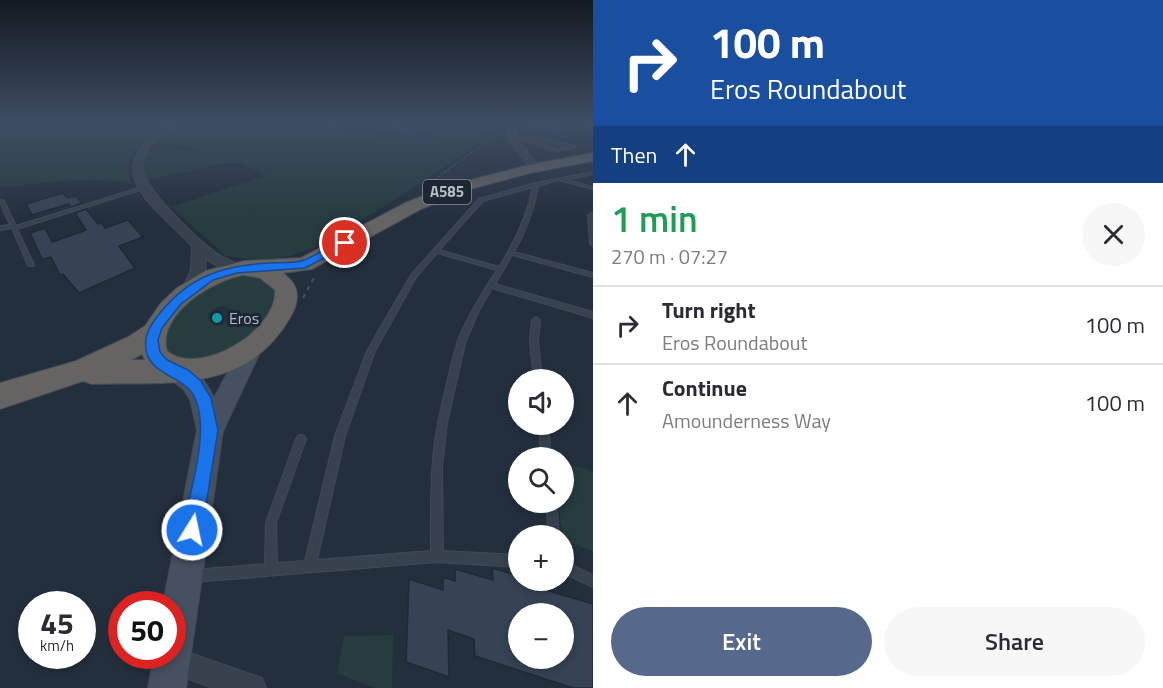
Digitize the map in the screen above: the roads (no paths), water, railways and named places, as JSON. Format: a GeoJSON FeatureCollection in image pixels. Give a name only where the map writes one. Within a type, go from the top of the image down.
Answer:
{"type":"FeatureCollection","features":[{"type":"Feature","properties":{"kind":"highway","name":"A585"},"geometry":{"type":"LineString","coordinates":[[61,376],[212,368],[251,348],[268,332],[282,312],[287,300],[294,295],[311,268],[428,199],[477,182],[532,177],[593,158]]}},
{"type":"Feature","properties":{"kind":"highway","name":"A585"},"geometry":{"type":"LineString","coordinates":[[0,396],[61,376],[127,350],[153,333],[160,318],[191,289],[209,277],[245,269],[311,268]]}},
{"type":"Feature","properties":{"kind":"highway"},"geometry":{"type":"LineString","coordinates":[[245,269],[272,275],[294,295]]}},
{"type":"Feature","properties":{"kind":"highway"},"geometry":{"type":"LineString","coordinates":[[153,333],[152,348],[157,360],[174,370]]}},
{"type":"Feature","properties":{"kind":"main road"},"geometry":{"type":"LineString","coordinates":[[181,591],[210,430],[251,348]]}},
{"type":"Feature","properties":{"kind":"main road"},"geometry":{"type":"LineString","coordinates":[[174,370],[189,379],[200,392],[210,430]]}},
{"type":"Feature","properties":{"kind":"street"},"geometry":{"type":"LineString","coordinates":[[139,154],[137,177],[144,188],[198,248],[211,258],[245,269]]}},
{"type":"Feature","properties":{"kind":"street"},"geometry":{"type":"LineString","coordinates":[[526,154],[532,164],[532,177]]}},
{"type":"Feature","properties":{"kind":"street"},"geometry":{"type":"LineString","coordinates":[[191,289],[200,266],[198,248]]}},
{"type":"Feature","properties":{"kind":"street"},"geometry":{"type":"LineString","coordinates":[[186,668],[252,688]]}},
{"type":"Feature","properties":{"kind":"lane"},"geometry":{"type":"LineString","coordinates":[[558,179],[593,173]]}},
{"type":"Feature","properties":{"kind":"lane"},"geometry":{"type":"LineString","coordinates":[[437,556],[437,475],[446,405],[464,334],[475,311],[499,269],[512,253],[529,220],[532,177]]}},
{"type":"Feature","properties":{"kind":"lane"},"geometry":{"type":"LineString","coordinates":[[310,565],[340,435],[370,351],[413,276],[481,200],[532,177],[558,179],[593,188]]}},
{"type":"Feature","properties":{"kind":"lane"},"geometry":{"type":"LineString","coordinates":[[0,228],[12,226],[15,228],[144,188]]}},
{"type":"Feature","properties":{"kind":"lane"},"geometry":{"type":"LineString","coordinates":[[2,201],[31,265]]}},
{"type":"Feature","properties":{"kind":"lane"},"geometry":{"type":"LineString","coordinates":[[593,214],[591,215],[593,244]]}},
{"type":"Feature","properties":{"kind":"lane"},"geometry":{"type":"LineString","coordinates":[[436,251],[499,269]]}},
{"type":"Feature","properties":{"kind":"lane"},"geometry":{"type":"LineString","coordinates":[[512,253],[593,275]]}},
{"type":"Feature","properties":{"kind":"lane"},"geometry":{"type":"LineString","coordinates":[[491,285],[593,315]]}},
{"type":"Feature","properties":{"kind":"lane"},"geometry":{"type":"LineString","coordinates":[[536,320],[534,342],[537,369]]}},
{"type":"Feature","properties":{"kind":"lane"},"geometry":{"type":"LineString","coordinates":[[271,569],[271,523],[301,439]]}},
{"type":"Feature","properties":{"kind":"lane"},"geometry":{"type":"LineString","coordinates":[[183,576],[437,556],[508,560]]}},
{"type":"Feature","properties":{"kind":"lane"},"geometry":{"type":"LineString","coordinates":[[574,572],[593,581]]}},
{"type":"Feature","properties":{"kind":"place","name":"Eros"},"geometry":{"type":"Point","coordinates":[217,318]}}]}
